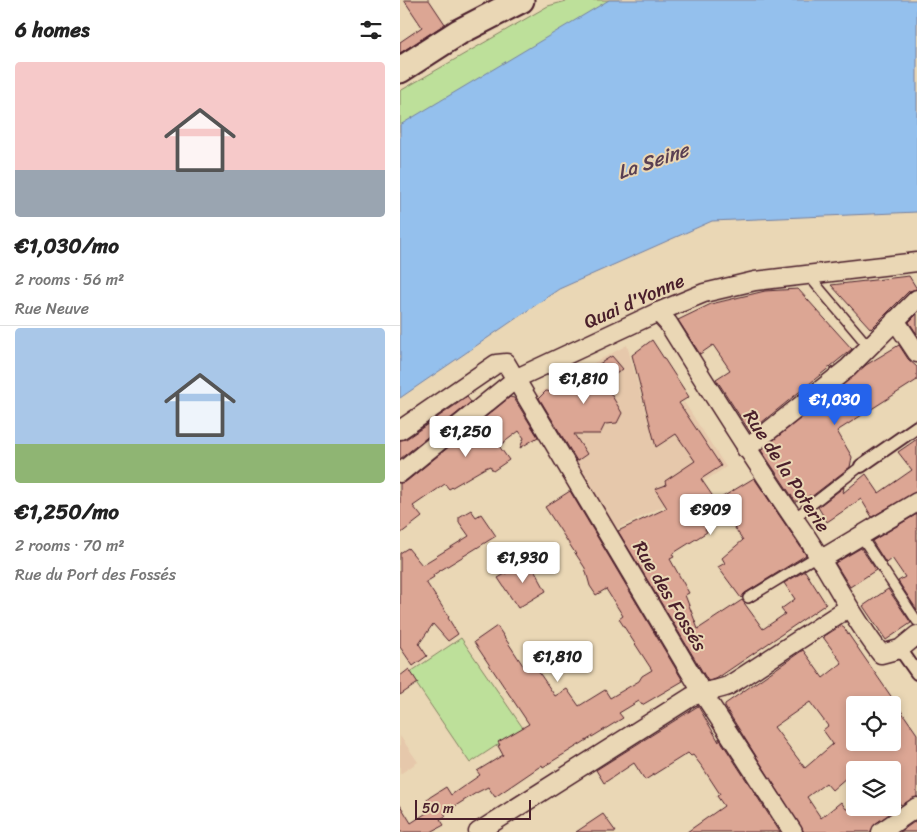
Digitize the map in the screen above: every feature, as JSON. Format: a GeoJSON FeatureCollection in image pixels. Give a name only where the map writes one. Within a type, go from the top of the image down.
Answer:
{"type":"FeatureCollection","features":[{"type":"Feature","properties":{"kind":"main road"},"geometry":{"type":"LineString","coordinates":[[400,70],[459,32],[520,0]]}},
{"type":"Feature","properties":{"kind":"street","name":"Quai d'Yonne"},"geometry":{"type":"LineString","coordinates":[[400,473],[517,378],[658,312],[704,294],[755,281],[917,263]]}},
{"type":"Feature","properties":{"kind":"street"},"geometry":{"type":"LineString","coordinates":[[746,449],[848,368],[917,299]]}},
{"type":"Feature","properties":{"kind":"street","name":"Rue de la Poterie"},"geometry":{"type":"LineString","coordinates":[[658,312],[668,323],[746,449],[819,558],[848,608],[882,654],[900,649]]}},
{"type":"Feature","properties":{"kind":"street"},"geometry":{"type":"LineString","coordinates":[[896,320],[917,353]]}},
{"type":"Feature","properties":{"kind":"street"},"geometry":{"type":"LineString","coordinates":[[400,430],[496,364],[506,363],[517,378]]}},
{"type":"Feature","properties":{"kind":"street","name":"Rue des Fossés"},"geometry":{"type":"LineString","coordinates":[[517,378],[702,692],[793,832]]}},
{"type":"Feature","properties":{"kind":"street"},"geometry":{"type":"LineString","coordinates":[[862,466],[917,427]]}},
{"type":"Feature","properties":{"kind":"street"},"geometry":{"type":"LineString","coordinates":[[819,558],[861,536],[917,502]]}},
{"type":"Feature","properties":{"kind":"street"},"geometry":{"type":"LineString","coordinates":[[478,832],[702,692],[711,692],[728,686],[848,608]]}},
{"type":"Feature","properties":{"kind":"street"},"geometry":{"type":"LineString","coordinates":[[917,635],[900,649],[917,673]]}},
{"type":"Feature","properties":{"kind":"street"},"geometry":{"type":"LineString","coordinates":[[881,832],[917,807]]}},
{"type":"Feature","properties":{"kind":"lane"},"geometry":{"type":"LineString","coordinates":[[808,275],[869,347]]}},
{"type":"Feature","properties":{"kind":"lane"},"geometry":{"type":"LineString","coordinates":[[793,519],[862,466]]}},
{"type":"Feature","properties":{"kind":"lane"},"geometry":{"type":"LineString","coordinates":[[861,536],[917,621]]}},
{"type":"Feature","properties":{"kind":"lane"},"geometry":{"type":"LineString","coordinates":[[748,598],[819,558]]}},
{"type":"Feature","properties":{"kind":"shaded area"},"geometry":{"type":"Polygon","coordinates":[[[627,345],[649,424],[684,402],[726,467],[674,501],[616,529],[535,395],[627,345]]]}},
{"type":"Feature","properties":{"kind":"shaded area"},"geometry":{"type":"Polygon","coordinates":[[[400,736],[418,762],[400,774],[400,736]]]}},
{"type":"Feature","properties":{"kind":"green space"},"geometry":{"type":"Polygon","coordinates":[[[570,0],[619,0],[400,132],[400,91],[548,6],[570,0]]]}},
{"type":"Feature","properties":{"kind":"green space"},"geometry":{"type":"Polygon","coordinates":[[[461,638],[523,728],[470,763],[409,673],[461,638]]]}},
{"type":"Feature","properties":{"kind":"water","name":"La Seine"},"geometry":{"type":"Polygon","coordinates":[[[609,0],[917,0],[917,212],[712,221],[559,289],[400,398],[400,125],[609,0]]]}},
{"type":"Feature","properties":{"kind":"building"},"geometry":{"type":"Polygon","coordinates":[[[404,0],[429,0],[445,24],[400,53],[400,42],[422,27],[404,0]]]}},
{"type":"Feature","properties":{"kind":"building"},"geometry":{"type":"Polygon","coordinates":[[[909,276],[917,289],[909,291],[871,329],[831,285],[909,276]]]}},
{"type":"Feature","properties":{"kind":"building"},"geometry":{"type":"Polygon","coordinates":[[[798,289],[852,349],[750,432],[716,379],[730,370],[713,345],[700,354],[678,320],[711,304],[765,291],[798,289]]]}},
{"type":"Feature","properties":{"kind":"building"},"geometry":{"type":"Polygon","coordinates":[[[917,314],[917,334],[909,322],[917,314]]]}},
{"type":"Feature","properties":{"kind":"building"},"geometry":{"type":"Polygon","coordinates":[[[652,340],[689,397],[679,403],[721,466],[701,479],[716,501],[754,478],[806,555],[745,593],[741,598],[718,567],[725,563],[722,558],[743,540],[726,515],[705,529],[707,532],[672,554],[674,557],[670,559],[689,593],[685,595],[698,629],[742,600],[763,629],[785,614],[781,609],[795,599],[784,583],[805,571],[826,604],[716,679],[708,681],[618,531],[667,508],[655,489],[666,485],[665,481],[695,461],[676,434],[656,447],[632,355],[652,340]]]}},
{"type":"Feature","properties":{"kind":"building"},"geometry":{"type":"Polygon","coordinates":[[[899,345],[908,359],[917,367],[917,380],[837,431],[852,457],[850,467],[811,497],[810,495],[800,502],[795,501],[761,450],[866,365],[899,345]]]}},
{"type":"Feature","properties":{"kind":"building"},"geometry":{"type":"Polygon","coordinates":[[[612,356],[623,369],[610,378],[614,385],[608,389],[622,413],[617,423],[605,424],[600,434],[574,434],[587,454],[577,461],[539,398],[546,391],[554,392],[612,356]]]}},
{"type":"Feature","properties":{"kind":"building"},"geometry":{"type":"Polygon","coordinates":[[[467,397],[471,402],[400,459],[400,440],[406,439],[467,397]]]}},
{"type":"Feature","properties":{"kind":"building"},"geometry":{"type":"Polygon","coordinates":[[[510,397],[514,398],[538,437],[520,448],[524,438],[519,431],[499,446],[509,460],[493,471],[490,466],[485,468],[449,489],[445,484],[413,506],[422,517],[400,534],[400,483],[407,481],[510,397]]]}},
{"type":"Feature","properties":{"kind":"building"},"geometry":{"type":"Polygon","coordinates":[[[917,439],[917,491],[872,517],[861,499],[827,522],[818,507],[844,487],[843,493],[866,474],[879,493],[912,470],[898,452],[917,439]]]}},
{"type":"Feature","properties":{"kind":"building"},"geometry":{"type":"Polygon","coordinates":[[[570,491],[683,681],[642,705],[639,701],[619,713],[623,718],[543,767],[542,765],[495,797],[488,787],[476,793],[444,813],[446,816],[440,819],[444,825],[431,832],[400,832],[400,805],[411,823],[432,808],[427,799],[446,787],[451,795],[480,775],[477,771],[503,755],[498,742],[529,724],[474,642],[497,626],[526,670],[534,665],[555,696],[567,689],[579,706],[605,690],[610,698],[639,681],[642,676],[652,670],[619,619],[623,616],[606,589],[596,595],[590,586],[585,568],[545,507],[570,491]]]}},
{"type":"Feature","properties":{"kind":"building"},"geometry":{"type":"Polygon","coordinates":[[[471,510],[476,517],[481,514],[496,536],[433,575],[434,577],[426,582],[458,634],[448,641],[433,624],[419,644],[427,656],[413,666],[400,647],[400,553],[408,548],[422,565],[469,536],[459,522],[459,517],[471,510]]]}},
{"type":"Feature","properties":{"kind":"building"},"geometry":{"type":"Polygon","coordinates":[[[917,514],[917,610],[898,581],[905,577],[892,558],[886,563],[872,541],[917,514]]]}},
{"type":"Feature","properties":{"kind":"building"},"geometry":{"type":"Polygon","coordinates":[[[861,548],[876,570],[850,587],[835,563],[861,548]]]}},
{"type":"Feature","properties":{"kind":"building"},"geometry":{"type":"Polygon","coordinates":[[[529,560],[546,591],[518,608],[498,578],[529,560]]]}},
{"type":"Feature","properties":{"kind":"building"},"geometry":{"type":"Polygon","coordinates":[[[888,589],[911,623],[886,640],[863,606],[888,589]]]}},
{"type":"Feature","properties":{"kind":"building"},"geometry":{"type":"Polygon","coordinates":[[[842,625],[891,696],[846,696],[846,751],[901,751],[901,711],[917,734],[917,797],[901,805],[901,761],[846,761],[846,778],[832,790],[826,783],[807,797],[821,818],[841,802],[846,809],[846,816],[886,816],[875,824],[871,832],[804,832],[725,707],[725,704],[803,650],[823,678],[842,663],[823,637],[842,625]],[[810,702],[774,727],[805,768],[833,744],[823,730],[828,726],[810,702]]]}},
{"type":"Feature","properties":{"kind":"building"},"geometry":{"type":"Polygon","coordinates":[[[409,669],[418,683],[400,695],[400,676],[409,669]]]}},
{"type":"Feature","properties":{"kind":"building"},"geometry":{"type":"Polygon","coordinates":[[[698,706],[719,742],[719,738],[780,832],[687,832],[724,806],[717,796],[720,794],[703,768],[693,755],[691,756],[688,753],[645,780],[634,763],[604,783],[596,770],[698,706]]]}},
{"type":"Feature","properties":{"kind":"building"},"geometry":{"type":"Polygon","coordinates":[[[603,814],[616,832],[576,832],[603,814]]]}},
{"type":"Feature","properties":{"kind":"building"},"geometry":{"type":"Polygon","coordinates":[[[917,820],[917,832],[900,832],[917,820]]]}}]}
